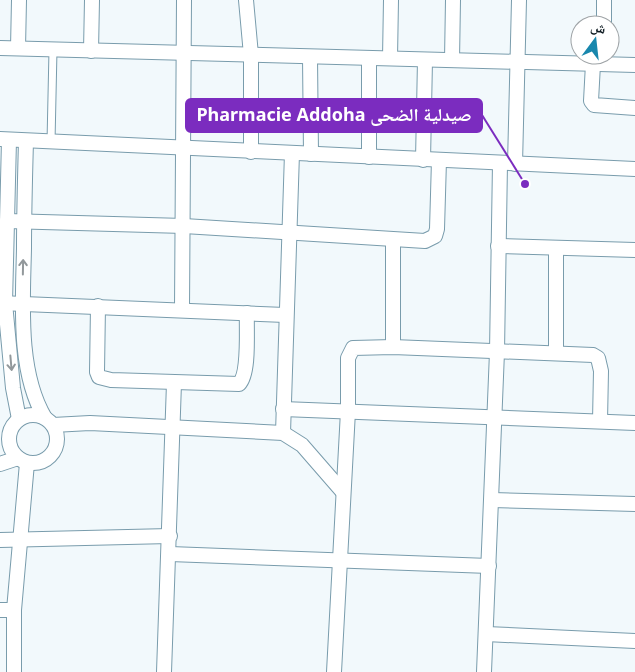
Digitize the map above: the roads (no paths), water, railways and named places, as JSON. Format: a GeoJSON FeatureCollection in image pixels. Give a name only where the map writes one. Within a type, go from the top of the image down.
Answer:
{"type":"FeatureCollection","features":[{"type":"Feature","properties":{"kind":"street"},"geometry":{"type":"LineString","coordinates":[[18,48],[19,0]]}},
{"type":"Feature","properties":{"kind":"street"},"geometry":{"type":"LineString","coordinates":[[91,51],[92,0]]}},
{"type":"Feature","properties":{"kind":"street"},"geometry":{"type":"LineString","coordinates":[[182,309],[185,148],[182,54],[184,0]]}},
{"type":"Feature","properties":{"kind":"street"},"geometry":{"type":"LineString","coordinates":[[246,0],[251,55],[251,152]]}},
{"type":"Feature","properties":{"kind":"street"},"geometry":{"type":"LineString","coordinates":[[390,58],[392,0]]}},
{"type":"Feature","properties":{"kind":"street"},"geometry":{"type":"LineString","coordinates":[[452,60],[453,0]]}},
{"type":"Feature","properties":{"kind":"street"},"geometry":{"type":"LineString","coordinates":[[515,164],[519,0]]}},
{"type":"Feature","properties":{"kind":"street"},"geometry":{"type":"LineString","coordinates":[[604,0],[604,15]]}},
{"type":"Feature","properties":{"kind":"street"},"geometry":{"type":"LineString","coordinates":[[0,48],[425,60],[570,61]]}},
{"type":"Feature","properties":{"kind":"street"},"geometry":{"type":"LineString","coordinates":[[310,56],[310,154]]}},
{"type":"Feature","properties":{"kind":"street"},"geometry":{"type":"LineString","coordinates":[[369,58],[369,157]]}},
{"type":"Feature","properties":{"kind":"street"},"geometry":{"type":"LineString","coordinates":[[423,160],[425,60]]}},
{"type":"Feature","properties":{"kind":"street"},"geometry":{"type":"LineString","coordinates":[[620,63],[635,65]]}},
{"type":"Feature","properties":{"kind":"street"},"geometry":{"type":"LineString","coordinates":[[599,65],[591,101],[594,105],[635,108]]}},
{"type":"Feature","properties":{"kind":"street"},"geometry":{"type":"LineString","coordinates":[[19,420],[6,388],[3,303],[7,221],[4,206],[4,140],[635,169]]}},
{"type":"Feature","properties":{"kind":"street"},"geometry":{"type":"LineString","coordinates":[[0,464],[22,460],[39,463],[50,457],[57,447],[57,434],[32,386],[28,370],[23,304],[26,141]]}},
{"type":"Feature","properties":{"kind":"street"},"geometry":{"type":"LineString","coordinates":[[284,433],[285,315],[292,153]]}},
{"type":"Feature","properties":{"kind":"street"},"geometry":{"type":"LineString","coordinates":[[7,221],[184,226],[393,241],[425,241],[435,236],[439,160]]}},
{"type":"Feature","properties":{"kind":"street"},"geometry":{"type":"LineString","coordinates":[[484,672],[497,352],[500,164]]}},
{"type":"Feature","properties":{"kind":"street"},"geometry":{"type":"LineString","coordinates":[[393,241],[393,347]]}},
{"type":"Feature","properties":{"kind":"street"},"geometry":{"type":"LineString","coordinates":[[498,246],[635,250]]}},
{"type":"Feature","properties":{"kind":"street"},"geometry":{"type":"LineString","coordinates":[[556,248],[556,353]]}},
{"type":"Feature","properties":{"kind":"street"},"geometry":{"type":"LineString","coordinates":[[3,303],[182,309],[285,315]]}},
{"type":"Feature","properties":{"kind":"street"},"geometry":{"type":"LineString","coordinates":[[98,306],[97,366],[99,377],[104,379],[174,383],[232,385],[243,380],[246,367],[247,313]]}},
{"type":"Feature","properties":{"kind":"street"},"geometry":{"type":"LineString","coordinates":[[334,672],[338,560],[350,352],[358,347],[393,347],[587,354],[598,358],[601,371],[600,421]]}},
{"type":"Feature","properties":{"kind":"street"},"geometry":{"type":"LineString","coordinates":[[164,672],[170,554],[174,383]]}},
{"type":"Feature","properties":{"kind":"street"},"geometry":{"type":"LineString","coordinates":[[6,388],[32,386]]}},
{"type":"Feature","properties":{"kind":"street"},"geometry":{"type":"LineString","coordinates":[[283,409],[635,423]]}},
{"type":"Feature","properties":{"kind":"street"},"geometry":{"type":"LineString","coordinates":[[14,672],[7,610],[19,540],[22,460],[5,434],[19,420],[27,416],[49,421],[90,424],[284,433],[302,445],[342,490]]}},
{"type":"Feature","properties":{"kind":"street"},"geometry":{"type":"LineString","coordinates":[[492,500],[635,504]]}},
{"type":"Feature","properties":{"kind":"street"},"geometry":{"type":"LineString","coordinates":[[0,540],[170,536]]}},
{"type":"Feature","properties":{"kind":"street"},"geometry":{"type":"LineString","coordinates":[[170,554],[489,566]]}},
{"type":"Feature","properties":{"kind":"street"},"geometry":{"type":"LineString","coordinates":[[486,634],[635,641]]}},
{"type":"Feature","properties":{"kind":"lane"},"geometry":{"type":"LineString","coordinates":[[51,142],[54,50]]}},
{"type":"Feature","properties":{"kind":"place","name":"Pharmacie Addoha صيدلية الضحى"},"geometry":{"type":"Point","coordinates":[525,184]}}]}
